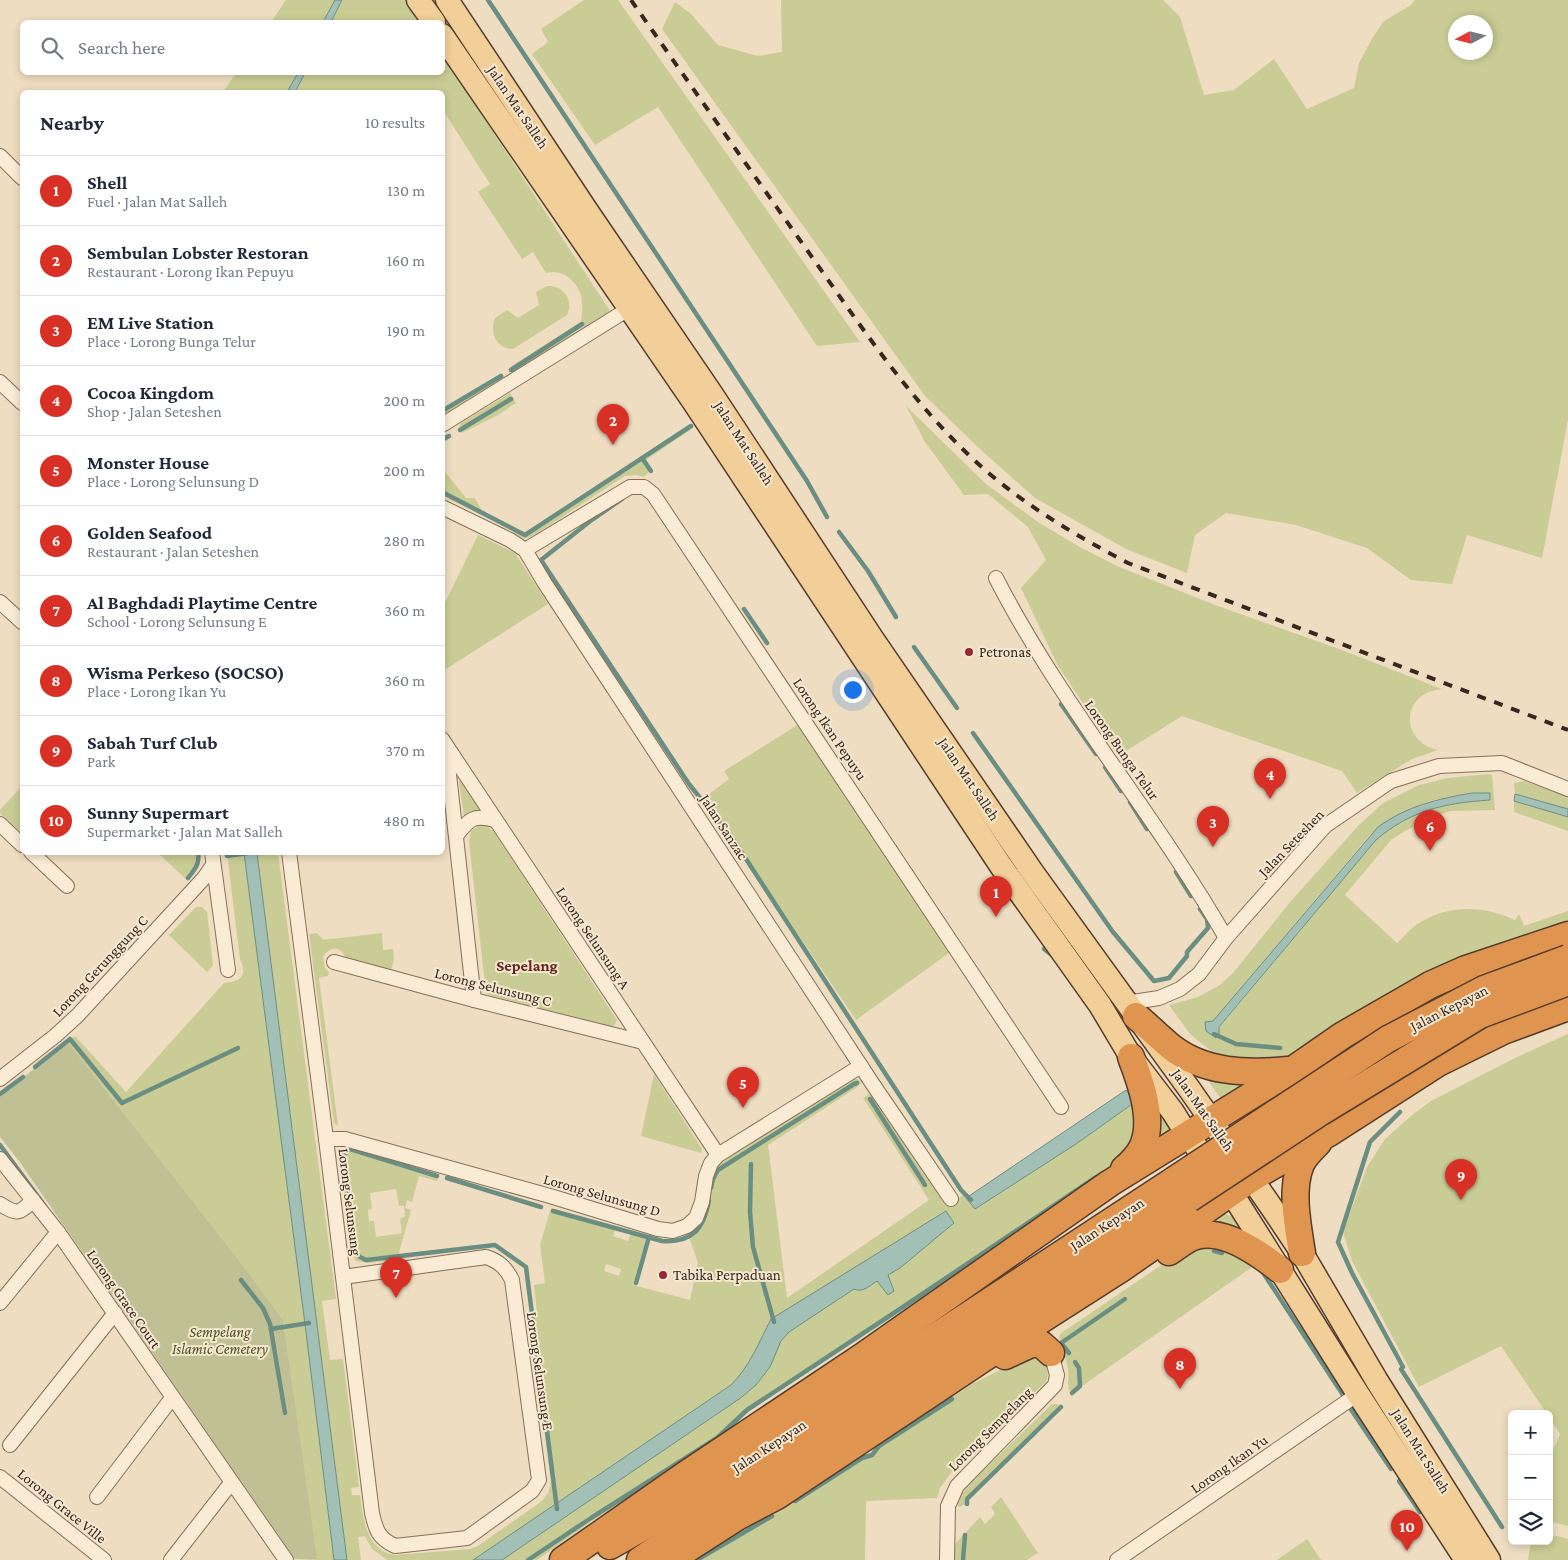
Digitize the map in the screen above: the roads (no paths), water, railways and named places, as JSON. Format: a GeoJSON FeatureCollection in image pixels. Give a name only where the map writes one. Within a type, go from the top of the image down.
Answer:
{"type":"FeatureCollection","features":[{"type":"Feature","properties":{"kind":"highway"},"geometry":{"type":"LineString","coordinates":[[563,1560],[694,1469],[863,1356],[1110,1184],[1294,1069],[1343,1035],[1430,985],[1466,969],[1568,935]]}},
{"type":"Feature","properties":{"kind":"highway","name":"Jalan Kepayan"},"geometry":{"type":"LineString","coordinates":[[669,1538],[1388,1040],[1484,989],[1568,958]]}},
{"type":"Feature","properties":{"kind":"highway","name":"Jalan Kepayan"},"geometry":{"type":"LineString","coordinates":[[669,1538],[1321,1112],[1480,1015],[1568,982]]}},
{"type":"Feature","properties":{"kind":"highway"},"geometry":{"type":"LineString","coordinates":[[586,1560],[738,1518],[777,1496],[1122,1268],[1241,1185],[1329,1133],[1438,1063],[1503,1031],[1568,1006]]}},
{"type":"Feature","properties":{"kind":"highway"},"geometry":{"type":"LineString","coordinates":[[1131,1009],[1172,1048],[1195,1061],[1223,1070],[1241,1073],[1294,1069]]}},
{"type":"Feature","properties":{"kind":"highway"},"geometry":{"type":"LineString","coordinates":[[1110,1184],[1142,1148],[1147,1127],[1144,1091],[1131,1057]]}},
{"type":"Feature","properties":{"kind":"highway"},"geometry":{"type":"LineString","coordinates":[[1302,1253],[1296,1208],[1297,1183],[1301,1164],[1312,1148],[1329,1133]]}},
{"type":"Feature","properties":{"kind":"highway"},"geometry":{"type":"LineString","coordinates":[[1122,1268],[1142,1268],[1196,1236],[1218,1236],[1236,1242],[1269,1261],[1280,1270]]}},
{"type":"Feature","properties":{"kind":"highway"},"geometry":{"type":"LineString","coordinates":[[1051,1353],[1050,1336],[1053,1328],[1074,1310],[1073,1299]]}},
{"type":"Feature","properties":{"kind":"highway"},"geometry":{"type":"LineString","coordinates":[[983,1360],[1001,1358],[1030,1344],[1041,1344],[1051,1353]]}},
{"type":"Feature","properties":{"kind":"highway"},"geometry":{"type":"LineString","coordinates":[[640,1560],[669,1538]]}},
{"type":"Feature","properties":{"kind":"main road"},"geometry":{"type":"LineString","coordinates":[[418,0],[433,20]]}},
{"type":"Feature","properties":{"kind":"main road","name":"Jalan Mat Salleh"},"geometry":{"type":"LineString","coordinates":[[446,0],[592,219],[712,393],[878,646],[1032,873],[1211,1120],[1280,1270],[1466,1560]]}},
{"type":"Feature","properties":{"kind":"main road","name":"Jalan Mat Salleh"},"geometry":{"type":"LineString","coordinates":[[445,40],[630,308],[1001,866],[1100,1005],[1131,1057],[1173,1112],[1188,1136],[1241,1185],[1302,1253],[1377,1381],[1489,1560]]}},
{"type":"Feature","properties":{"kind":"street"},"geometry":{"type":"LineString","coordinates":[[0,156],[20,176]]}},
{"type":"Feature","properties":{"kind":"street"},"geometry":{"type":"LineString","coordinates":[[445,423],[630,308]]}},
{"type":"Feature","properties":{"kind":"street"},"geometry":{"type":"LineString","coordinates":[[0,382],[20,401]]}},
{"type":"Feature","properties":{"kind":"street","name":"Lorong Ikan Pepuyu"},"geometry":{"type":"LineString","coordinates":[[525,550],[630,487],[644,487],[653,494],[1060,1107]]}},
{"type":"Feature","properties":{"kind":"street","name":"Jalan Sanzac"},"geometry":{"type":"LineString","coordinates":[[445,508],[510,540],[525,550],[544,582],[861,1066],[950,1198]]}},
{"type":"Feature","properties":{"kind":"street","name":"Lorong Bunga Telur"},"geometry":{"type":"LineString","coordinates":[[996,578],[1016,619],[1053,678],[1188,876],[1226,938]]}},
{"type":"Feature","properties":{"kind":"street"},"geometry":{"type":"LineString","coordinates":[[0,602],[20,620]]}},
{"type":"Feature","properties":{"kind":"street","name":"Lorong Selunsung A"},"geometry":{"type":"LineString","coordinates":[[445,744],[718,1155]]}},
{"type":"Feature","properties":{"kind":"street"},"geometry":{"type":"LineString","coordinates":[[445,750],[474,1000]]}},
{"type":"Feature","properties":{"kind":"street","name":"Jalan Seteshen"},"geometry":{"type":"LineString","coordinates":[[1131,1009],[1180,989],[1199,974],[1226,938],[1325,826],[1391,781],[1439,766],[1502,763],[1568,789]]}},
{"type":"Feature","properties":{"kind":"street"},"geometry":{"type":"LineString","coordinates":[[456,836],[467,821],[482,816],[495,820]]}},
{"type":"Feature","properties":{"kind":"street"},"geometry":{"type":"LineString","coordinates":[[0,824],[20,843]]}},
{"type":"Feature","properties":{"kind":"street"},"geometry":{"type":"LineString","coordinates":[[34,855],[67,886]]}},
{"type":"Feature","properties":{"kind":"street","name":"Lorong Selunsung"},"geometry":{"type":"LineString","coordinates":[[289,855],[372,1513],[375,1528],[384,1541],[395,1546]]}},
{"type":"Feature","properties":{"kind":"street"},"geometry":{"type":"LineString","coordinates":[[212,859],[228,970]]}},
{"type":"Feature","properties":{"kind":"street","name":"Lorong Gerunggung C"},"geometry":{"type":"LineString","coordinates":[[0,1079],[55,1036],[78,1015],[212,859]]}},
{"type":"Feature","properties":{"kind":"street","name":"Lorong Selunsung C"},"geometry":{"type":"LineString","coordinates":[[334,962],[474,1000],[643,1042]]}},
{"type":"Feature","properties":{"kind":"street","name":"Lorong Selunsung D"},"geometry":{"type":"LineString","coordinates":[[326,1139],[345,1139],[658,1229],[673,1231],[686,1226],[696,1218],[702,1202],[706,1176],[711,1163],[718,1155],[861,1066]]}},
{"type":"Feature","properties":{"kind":"street","name":"Lorong Grace Court"},"geometry":{"type":"LineString","coordinates":[[0,1159],[58,1232],[286,1560]]}},
{"type":"Feature","properties":{"kind":"street"},"geometry":{"type":"LineString","coordinates":[[0,1204],[15,1212],[21,1212],[33,1200]]}},
{"type":"Feature","properties":{"kind":"street"},"geometry":{"type":"LineString","coordinates":[[0,1303],[58,1232]]}},
{"type":"Feature","properties":{"kind":"street","name":"Lorong Selunsung E"},"geometry":{"type":"LineString","coordinates":[[343,1277],[486,1257],[496,1260],[502,1265],[508,1271],[512,1280],[539,1480],[532,1491],[466,1538],[395,1546]]}},
{"type":"Feature","properties":{"kind":"street"},"geometry":{"type":"LineString","coordinates":[[10,1445],[115,1313]]}},
{"type":"Feature","properties":{"kind":"street","name":"Lorong Sempelang"},"geometry":{"type":"LineString","coordinates":[[947,1560],[948,1506],[957,1486],[1056,1385],[1057,1375],[1051,1353]]}},
{"type":"Feature","properties":{"kind":"street","name":"Lorong Ikan Yu"},"geometry":{"type":"LineString","coordinates":[[1118,1560],[1358,1394]]}},
{"type":"Feature","properties":{"kind":"street"},"geometry":{"type":"LineString","coordinates":[[97,1497],[172,1398]]}},
{"type":"Feature","properties":{"kind":"street","name":"Lorong Grace Ville"},"geometry":{"type":"LineString","coordinates":[[0,1476],[104,1560]]}},
{"type":"Feature","properties":{"kind":"street"},"geometry":{"type":"LineString","coordinates":[[171,1560],[231,1483]]}},
{"type":"Feature","properties":{"kind":"water"},"geometry":{"type":"Polygon","coordinates":[[[335,0],[342,0],[332,20],[324,20],[335,0]]]}},
{"type":"Feature","properties":{"kind":"water"},"geometry":{"type":"Polygon","coordinates":[[[297,75],[304,75],[296,90],[288,90],[297,75]]]}},
{"type":"Feature","properties":{"kind":"water"},"geometry":{"type":"Polygon","coordinates":[[[1472,793],[1490,793],[1490,800],[1458,803],[1429,810],[1402,822],[1376,840],[1219,1027],[1219,1035],[1216,1038],[1206,1031],[1205,1022],[1213,1021],[1378,827],[1400,814],[1423,804],[1472,793]]]}},
{"type":"Feature","properties":{"kind":"water"},"geometry":{"type":"Polygon","coordinates":[[[1515,794],[1568,809],[1568,817],[1514,801],[1515,794]]]}},
{"type":"Feature","properties":{"kind":"water"},"geometry":{"type":"Polygon","coordinates":[[[244,855],[257,855],[347,1560],[334,1560],[244,855]]]}},
{"type":"Feature","properties":{"kind":"water"},"geometry":{"type":"Polygon","coordinates":[[[1126,1090],[1135,1102],[1076,1144],[975,1209],[966,1198],[1126,1090]]]}},
{"type":"Feature","properties":{"kind":"water"},"geometry":{"type":"Polygon","coordinates":[[[946,1211],[954,1223],[900,1268],[888,1275],[894,1291],[888,1295],[877,1281],[863,1290],[854,1289],[789,1332],[781,1341],[770,1367],[756,1385],[742,1397],[502,1560],[473,1560],[731,1385],[749,1362],[771,1319],[946,1211]]]}},
{"type":"Feature","properties":{"kind":"waterway"},"geometry":{"type":"LineString","coordinates":[[488,0],[807,481],[827,517]]}},
{"type":"Feature","properties":{"kind":"waterway"},"geometry":{"type":"LineString","coordinates":[[511,370],[582,324]]}},
{"type":"Feature","properties":{"kind":"waterway"},"geometry":{"type":"LineString","coordinates":[[445,409],[501,376]]}},
{"type":"Feature","properties":{"kind":"waterway"},"geometry":{"type":"LineString","coordinates":[[460,430],[511,399]]}},
{"type":"Feature","properties":{"kind":"waterway"},"geometry":{"type":"LineString","coordinates":[[445,494],[525,535],[691,426]]}},
{"type":"Feature","properties":{"kind":"waterway"},"geometry":{"type":"LineString","coordinates":[[445,438],[449,436]]}},
{"type":"Feature","properties":{"kind":"waterway"},"geometry":{"type":"LineString","coordinates":[[642,458],[651,471]]}},
{"type":"Feature","properties":{"kind":"waterway"},"geometry":{"type":"LineString","coordinates":[[622,499],[541,560],[689,784],[733,839],[961,1190],[971,1200]]}},
{"type":"Feature","properties":{"kind":"waterway"},"geometry":{"type":"LineString","coordinates":[[839,532],[868,571],[896,617]]}},
{"type":"Feature","properties":{"kind":"waterway"},"geometry":{"type":"LineString","coordinates":[[744,609],[767,643]]}},
{"type":"Feature","properties":{"kind":"waterway"},"geometry":{"type":"LineString","coordinates":[[914,647],[957,708]]}},
{"type":"Feature","properties":{"kind":"waterway"},"geometry":{"type":"LineString","coordinates":[[1061,704],[1096,754]]}},
{"type":"Feature","properties":{"kind":"waterway"},"geometry":{"type":"LineString","coordinates":[[973,733],[1113,932],[1154,981],[1169,978],[1187,956],[1187,952],[1208,928],[1207,919],[1200,909]]}},
{"type":"Feature","properties":{"kind":"waterway"},"geometry":{"type":"LineString","coordinates":[[1105,767],[1121,791]]}},
{"type":"Feature","properties":{"kind":"waterway"},"geometry":{"type":"LineString","coordinates":[[1130,802],[1147,829]]}},
{"type":"Feature","properties":{"kind":"waterway"},"geometry":{"type":"LineString","coordinates":[[188,878],[198,863],[198,855]]}},
{"type":"Feature","properties":{"kind":"waterway"},"geometry":{"type":"LineString","coordinates":[[227,856],[234,855]]}},
{"type":"Feature","properties":{"kind":"waterway"},"geometry":{"type":"LineString","coordinates":[[1176,872],[1191,896]]}},
{"type":"Feature","properties":{"kind":"waterway"},"geometry":{"type":"LineString","coordinates":[[1044,949],[1053,956]]}},
{"type":"Feature","properties":{"kind":"waterway"},"geometry":{"type":"LineString","coordinates":[[1214,1034],[1236,1044],[1280,1048]]}},
{"type":"Feature","properties":{"kind":"waterway"},"geometry":{"type":"LineString","coordinates":[[35,1067],[70,1039],[122,1103],[238,1048]]}},
{"type":"Feature","properties":{"kind":"waterway"},"geometry":{"type":"LineString","coordinates":[[0,1094],[23,1077]]}},
{"type":"Feature","properties":{"kind":"waterway"},"geometry":{"type":"LineString","coordinates":[[711,1188],[718,1170],[857,1083]]}},
{"type":"Feature","properties":{"kind":"waterway"},"geometry":{"type":"LineString","coordinates":[[870,1099],[925,1185]]}},
{"type":"Feature","properties":{"kind":"waterway"},"geometry":{"type":"LineString","coordinates":[[1400,1112],[1370,1142],[1338,1242],[1352,1273],[1403,1367],[1401,1369],[1502,1527]]}},
{"type":"Feature","properties":{"kind":"waterway"},"geometry":{"type":"LineString","coordinates":[[0,1145],[45,1206]]}},
{"type":"Feature","properties":{"kind":"waterway"},"geometry":{"type":"LineString","coordinates":[[437,1176],[350,1149],[343,1156],[355,1252],[366,1260],[495,1245],[526,1267],[557,1509]]}},
{"type":"Feature","properties":{"kind":"waterway"},"geometry":{"type":"LineString","coordinates":[[751,1164],[750,1212],[753,1247],[774,1322]]}},
{"type":"Feature","properties":{"kind":"waterway"},"geometry":{"type":"LineString","coordinates":[[528,1560],[717,1438],[747,1410],[1096,1177]]}},
{"type":"Feature","properties":{"kind":"waterway"},"geometry":{"type":"LineString","coordinates":[[447,1178],[541,1207]]}},
{"type":"Feature","properties":{"kind":"waterway"},"geometry":{"type":"LineString","coordinates":[[553,1211],[662,1241],[672,1241],[689,1237],[695,1232],[704,1219],[709,1200]]}},
{"type":"Feature","properties":{"kind":"waterway"},"geometry":{"type":"LineString","coordinates":[[636,1283],[649,1237]]}},
{"type":"Feature","properties":{"kind":"waterway"},"geometry":{"type":"LineString","coordinates":[[1214,1251],[1222,1253]]}},
{"type":"Feature","properties":{"kind":"waterway"},"geometry":{"type":"LineString","coordinates":[[1262,1271],[1343,1395]]}},
{"type":"Feature","properties":{"kind":"waterway"},"geometry":{"type":"LineString","coordinates":[[241,1280],[263,1308],[270,1324],[285,1413]]}},
{"type":"Feature","properties":{"kind":"waterway"},"geometry":{"type":"LineString","coordinates":[[1069,1353],[1061,1343],[1125,1299]]}},
{"type":"Feature","properties":{"kind":"waterway"},"geometry":{"type":"LineString","coordinates":[[271,1329],[309,1323]]}},
{"type":"Feature","properties":{"kind":"waterway"},"geometry":{"type":"LineString","coordinates":[[1072,1393],[1080,1386],[1079,1368],[1075,1362]]}},
{"type":"Feature","properties":{"kind":"waterway"},"geometry":{"type":"LineString","coordinates":[[795,1501],[862,1458],[872,1455],[879,1446],[952,1399]]}},
{"type":"Feature","properties":{"kind":"waterway"},"geometry":{"type":"LineString","coordinates":[[967,1504],[967,1499],[1061,1407]]}},
{"type":"Feature","properties":{"kind":"waterway"},"geometry":{"type":"LineString","coordinates":[[1350,1408],[1391,1469]]}},
{"type":"Feature","properties":{"kind":"waterway"},"geometry":{"type":"LineString","coordinates":[[1399,1481],[1420,1512]]}},
{"type":"Feature","properties":{"kind":"waterway"},"geometry":{"type":"LineString","coordinates":[[697,1560],[772,1516]]}},
{"type":"Feature","properties":{"kind":"waterway"},"geometry":{"type":"LineString","coordinates":[[963,1560],[965,1535]]}},
{"type":"Feature","properties":{"kind":"railway"},"geometry":{"type":"LineString","coordinates":[[631,0],[885,359],[927,411],[991,475],[1067,529],[1128,563],[1568,730]]}},
{"type":"Feature","properties":{"kind":"place","name":"Sembulan Lobster Restoran"},"geometry":{"type":"Point","coordinates":[613,445]}},
{"type":"Feature","properties":{"kind":"place","name":"Petronas"},"geometry":{"type":"Point","coordinates":[969,652]}},
{"type":"Feature","properties":{"kind":"place","name":"Cocoa Kingdom"},"geometry":{"type":"Point","coordinates":[1270,799]}},
{"type":"Feature","properties":{"kind":"place","name":"EM Live Station"},"geometry":{"type":"Point","coordinates":[1213,847]}},
{"type":"Feature","properties":{"kind":"place","name":"Golden Seafood"},"geometry":{"type":"Point","coordinates":[1430,851]}},
{"type":"Feature","properties":{"kind":"place","name":"Shell"},"geometry":{"type":"Point","coordinates":[996,917]}},
{"type":"Feature","properties":{"kind":"place","name":"Monster House"},"geometry":{"type":"Point","coordinates":[743,1108]}},
{"type":"Feature","properties":{"kind":"place","name":"Sabah Turf Club"},"geometry":{"type":"Point","coordinates":[1461,1200]}},
{"type":"Feature","properties":{"kind":"place","name":"Tabika Perpaduan"},"geometry":{"type":"Point","coordinates":[663,1275]}},
{"type":"Feature","properties":{"kind":"place","name":"Al Baghdadi Playtime Centre"},"geometry":{"type":"Point","coordinates":[396,1298]}},
{"type":"Feature","properties":{"kind":"place","name":"Wisma Perkeso (SOCSO)"},"geometry":{"type":"Point","coordinates":[1180,1389]}},
{"type":"Feature","properties":{"kind":"place","name":"Sunny Supermart"},"geometry":{"type":"Point","coordinates":[1407,1551]}},
{"type":"Feature","properties":{"kind":"district","name":"Sepelang"},"geometry":{"type":"Point","coordinates":[527,965]}},
{"type":"Feature","properties":{"kind":"park label","name":"Sempelang Islamic Cemetery"},"geometry":{"type":"Point","coordinates":[220,1340]}}]}
